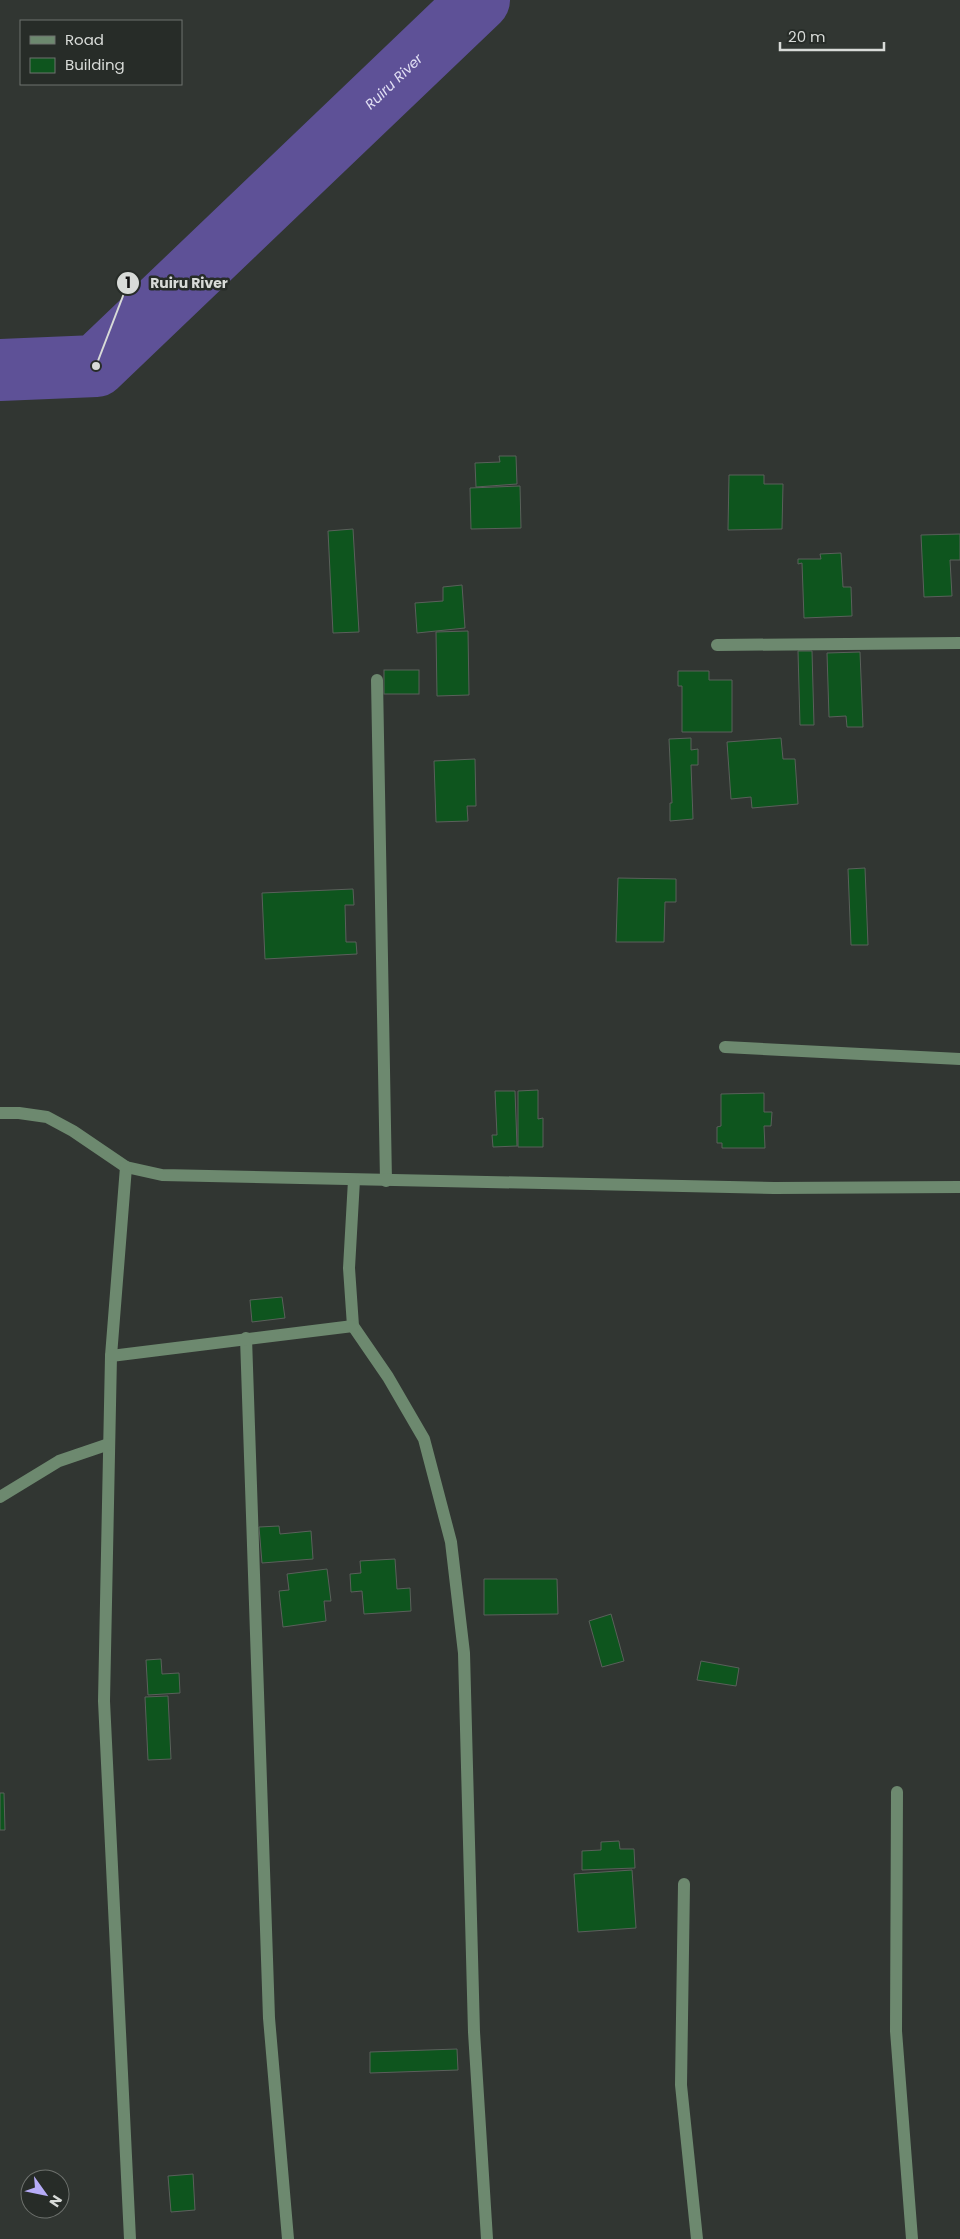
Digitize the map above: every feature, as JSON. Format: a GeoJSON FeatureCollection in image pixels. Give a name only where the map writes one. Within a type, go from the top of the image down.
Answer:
{"type":"FeatureCollection","features":[{"type":"Feature","properties":{"kind":"street"},"geometry":{"type":"LineString","coordinates":[[717,645],[960,643]]}},
{"type":"Feature","properties":{"kind":"street"},"geometry":{"type":"LineString","coordinates":[[376,680],[386,1180]]}},
{"type":"Feature","properties":{"kind":"street"},"geometry":{"type":"LineString","coordinates":[[725,1047],[960,1060]]}},
{"type":"Feature","properties":{"kind":"street"},"geometry":{"type":"LineString","coordinates":[[0,1113],[20,1113],[47,1117],[73,1131],[126,1167],[162,1175],[774,1188],[960,1187]]}},
{"type":"Feature","properties":{"kind":"street"},"geometry":{"type":"LineString","coordinates":[[126,1167],[111,1356],[104,1701],[130,2239]]}},
{"type":"Feature","properties":{"kind":"street"},"geometry":{"type":"LineString","coordinates":[[354,1180],[349,1268],[353,1326],[388,1377],[424,1439],[451,1542],[464,1654],[474,2032],[487,2239]]}},
{"type":"Feature","properties":{"kind":"street"},"geometry":{"type":"LineString","coordinates":[[111,1356],[353,1326]]}},
{"type":"Feature","properties":{"kind":"street"},"geometry":{"type":"LineString","coordinates":[[246,1338],[269,2018],[288,2239]]}},
{"type":"Feature","properties":{"kind":"street"},"geometry":{"type":"LineString","coordinates":[[0,1497],[59,1461],[109,1444]]}},
{"type":"Feature","properties":{"kind":"street"},"geometry":{"type":"LineString","coordinates":[[897,1792],[896,2031],[912,2239]]}},
{"type":"Feature","properties":{"kind":"street"},"geometry":{"type":"LineString","coordinates":[[684,1884],[681,2085],[697,2239]]}},
{"type":"Feature","properties":{"kind":"building"},"geometry":{"type":"Polygon","coordinates":[[[499,456],[516,456],[517,484],[476,487],[475,463],[500,462],[499,456]]]}},
{"type":"Feature","properties":{"kind":"building"},"geometry":{"type":"Polygon","coordinates":[[[729,475],[764,475],[764,484],[783,484],[782,529],[728,530],[729,475]]]}},
{"type":"Feature","properties":{"kind":"building"},"geometry":{"type":"Polygon","coordinates":[[[520,486],[521,528],[471,529],[470,488],[520,486]]]}},
{"type":"Feature","properties":{"kind":"building"},"geometry":{"type":"Polygon","coordinates":[[[353,529],[359,632],[333,633],[328,531],[353,529]]]}},
{"type":"Feature","properties":{"kind":"building"},"geometry":{"type":"Polygon","coordinates":[[[960,534],[960,560],[950,560],[952,596],[924,597],[921,535],[960,534]]]}},
{"type":"Feature","properties":{"kind":"building"},"geometry":{"type":"Polygon","coordinates":[[[841,553],[843,587],[851,587],[852,616],[804,618],[802,563],[798,564],[798,559],[821,559],[820,554],[841,553]]]}},
{"type":"Feature","properties":{"kind":"building"},"geometry":{"type":"Polygon","coordinates":[[[462,585],[465,628],[417,633],[415,603],[443,601],[443,587],[462,585]]]}},
{"type":"Feature","properties":{"kind":"building"},"geometry":{"type":"Polygon","coordinates":[[[468,631],[469,695],[437,696],[436,632],[468,631]]]}},
{"type":"Feature","properties":{"kind":"building"},"geometry":{"type":"Polygon","coordinates":[[[798,651],[812,651],[814,725],[800,725],[798,651]]]}},
{"type":"Feature","properties":{"kind":"building"},"geometry":{"type":"Polygon","coordinates":[[[860,652],[863,727],[847,727],[846,716],[829,717],[827,653],[860,652]]]}},
{"type":"Feature","properties":{"kind":"building"},"geometry":{"type":"Polygon","coordinates":[[[384,670],[419,670],[419,694],[384,694],[384,670]]]}},
{"type":"Feature","properties":{"kind":"building"},"geometry":{"type":"Polygon","coordinates":[[[678,671],[709,671],[709,680],[732,680],[732,732],[682,732],[682,686],[678,686],[678,671]]]}},
{"type":"Feature","properties":{"kind":"building"},"geometry":{"type":"Polygon","coordinates":[[[691,738],[691,750],[698,749],[698,765],[691,765],[693,819],[670,821],[670,803],[672,803],[669,739],[691,738]]]}},
{"type":"Feature","properties":{"kind":"building"},"geometry":{"type":"Polygon","coordinates":[[[781,738],[783,759],[795,759],[798,804],[752,808],[751,797],[731,799],[727,742],[781,738]]]}},
{"type":"Feature","properties":{"kind":"building"},"geometry":{"type":"Polygon","coordinates":[[[475,759],[476,806],[467,806],[468,821],[436,822],[434,761],[475,759]]]}},
{"type":"Feature","properties":{"kind":"building"},"geometry":{"type":"Polygon","coordinates":[[[865,868],[868,945],[851,945],[848,869],[865,868]]]}},
{"type":"Feature","properties":{"kind":"building"},"geometry":{"type":"Polygon","coordinates":[[[618,878],[676,879],[676,902],[665,902],[664,942],[616,942],[618,878]]]}},
{"type":"Feature","properties":{"kind":"building"},"geometry":{"type":"Polygon","coordinates":[[[353,889],[354,905],[345,905],[346,942],[356,942],[357,954],[265,959],[262,893],[353,889]]]}},
{"type":"Feature","properties":{"kind":"building"},"geometry":{"type":"Polygon","coordinates":[[[538,1090],[538,1119],[543,1118],[543,1147],[518,1147],[518,1091],[538,1090]]]}},
{"type":"Feature","properties":{"kind":"building"},"geometry":{"type":"Polygon","coordinates":[[[495,1091],[515,1091],[517,1146],[493,1147],[492,1135],[497,1135],[495,1091]]]}},
{"type":"Feature","properties":{"kind":"building"},"geometry":{"type":"Polygon","coordinates":[[[764,1093],[764,1112],[772,1112],[771,1126],[764,1126],[765,1148],[722,1148],[722,1143],[717,1143],[717,1127],[721,1126],[721,1094],[764,1093]]]}},
{"type":"Feature","properties":{"kind":"building"},"geometry":{"type":"Polygon","coordinates":[[[282,1297],[285,1318],[252,1322],[250,1300],[282,1297]]]}},
{"type":"Feature","properties":{"kind":"building"},"geometry":{"type":"Polygon","coordinates":[[[279,1526],[280,1534],[311,1531],[313,1559],[262,1563],[259,1527],[279,1526]]]}},
{"type":"Feature","properties":{"kind":"building"},"geometry":{"type":"Polygon","coordinates":[[[395,1559],[397,1589],[410,1588],[411,1611],[364,1614],[362,1591],[351,1592],[350,1574],[361,1573],[360,1561],[395,1559]]]}},
{"type":"Feature","properties":{"kind":"building"},"geometry":{"type":"Polygon","coordinates":[[[327,1569],[331,1601],[324,1601],[326,1621],[283,1627],[279,1591],[289,1590],[287,1574],[327,1569]]]}},
{"type":"Feature","properties":{"kind":"building"},"geometry":{"type":"Polygon","coordinates":[[[484,1579],[557,1579],[558,1614],[484,1615],[484,1579]]]}},
{"type":"Feature","properties":{"kind":"building"},"geometry":{"type":"Polygon","coordinates":[[[611,1614],[624,1661],[602,1667],[589,1621],[611,1614]]]}},
{"type":"Feature","properties":{"kind":"building"},"geometry":{"type":"Polygon","coordinates":[[[161,1659],[162,1674],[179,1673],[180,1693],[148,1695],[146,1660],[161,1659]]]}},
{"type":"Feature","properties":{"kind":"building"},"geometry":{"type":"Polygon","coordinates":[[[701,1661],[739,1668],[736,1686],[697,1680],[701,1661]]]}},
{"type":"Feature","properties":{"kind":"building"},"geometry":{"type":"Polygon","coordinates":[[[168,1696],[171,1759],[148,1760],[145,1697],[168,1696]]]}},
{"type":"Feature","properties":{"kind":"building"},"geometry":{"type":"Polygon","coordinates":[[[0,1793],[4,1793],[5,1830],[0,1830],[0,1793]]]}},
{"type":"Feature","properties":{"kind":"building"},"geometry":{"type":"Polygon","coordinates":[[[619,1841],[620,1849],[634,1849],[635,1868],[582,1870],[582,1851],[601,1850],[601,1842],[619,1841]]]}},
{"type":"Feature","properties":{"kind":"building"},"geometry":{"type":"Polygon","coordinates":[[[632,1870],[636,1928],[578,1932],[574,1874],[632,1870]]]}},
{"type":"Feature","properties":{"kind":"building"},"geometry":{"type":"Polygon","coordinates":[[[457,2049],[458,2070],[370,2073],[370,2052],[457,2049]]]}},
{"type":"Feature","properties":{"kind":"building"},"geometry":{"type":"Polygon","coordinates":[[[193,2174],[195,2210],[171,2212],[168,2176],[193,2174]]]}},
{"type":"Feature","properties":{"kind":"waterway","name":"Ruiru River"},"geometry":{"type":"LineString","coordinates":[[0,370],[96,366],[479,0]]}},
{"type":"Feature","properties":{"kind":"place","name":"Ruiru River"},"geometry":{"type":"Point","coordinates":[96,366]}}]}
